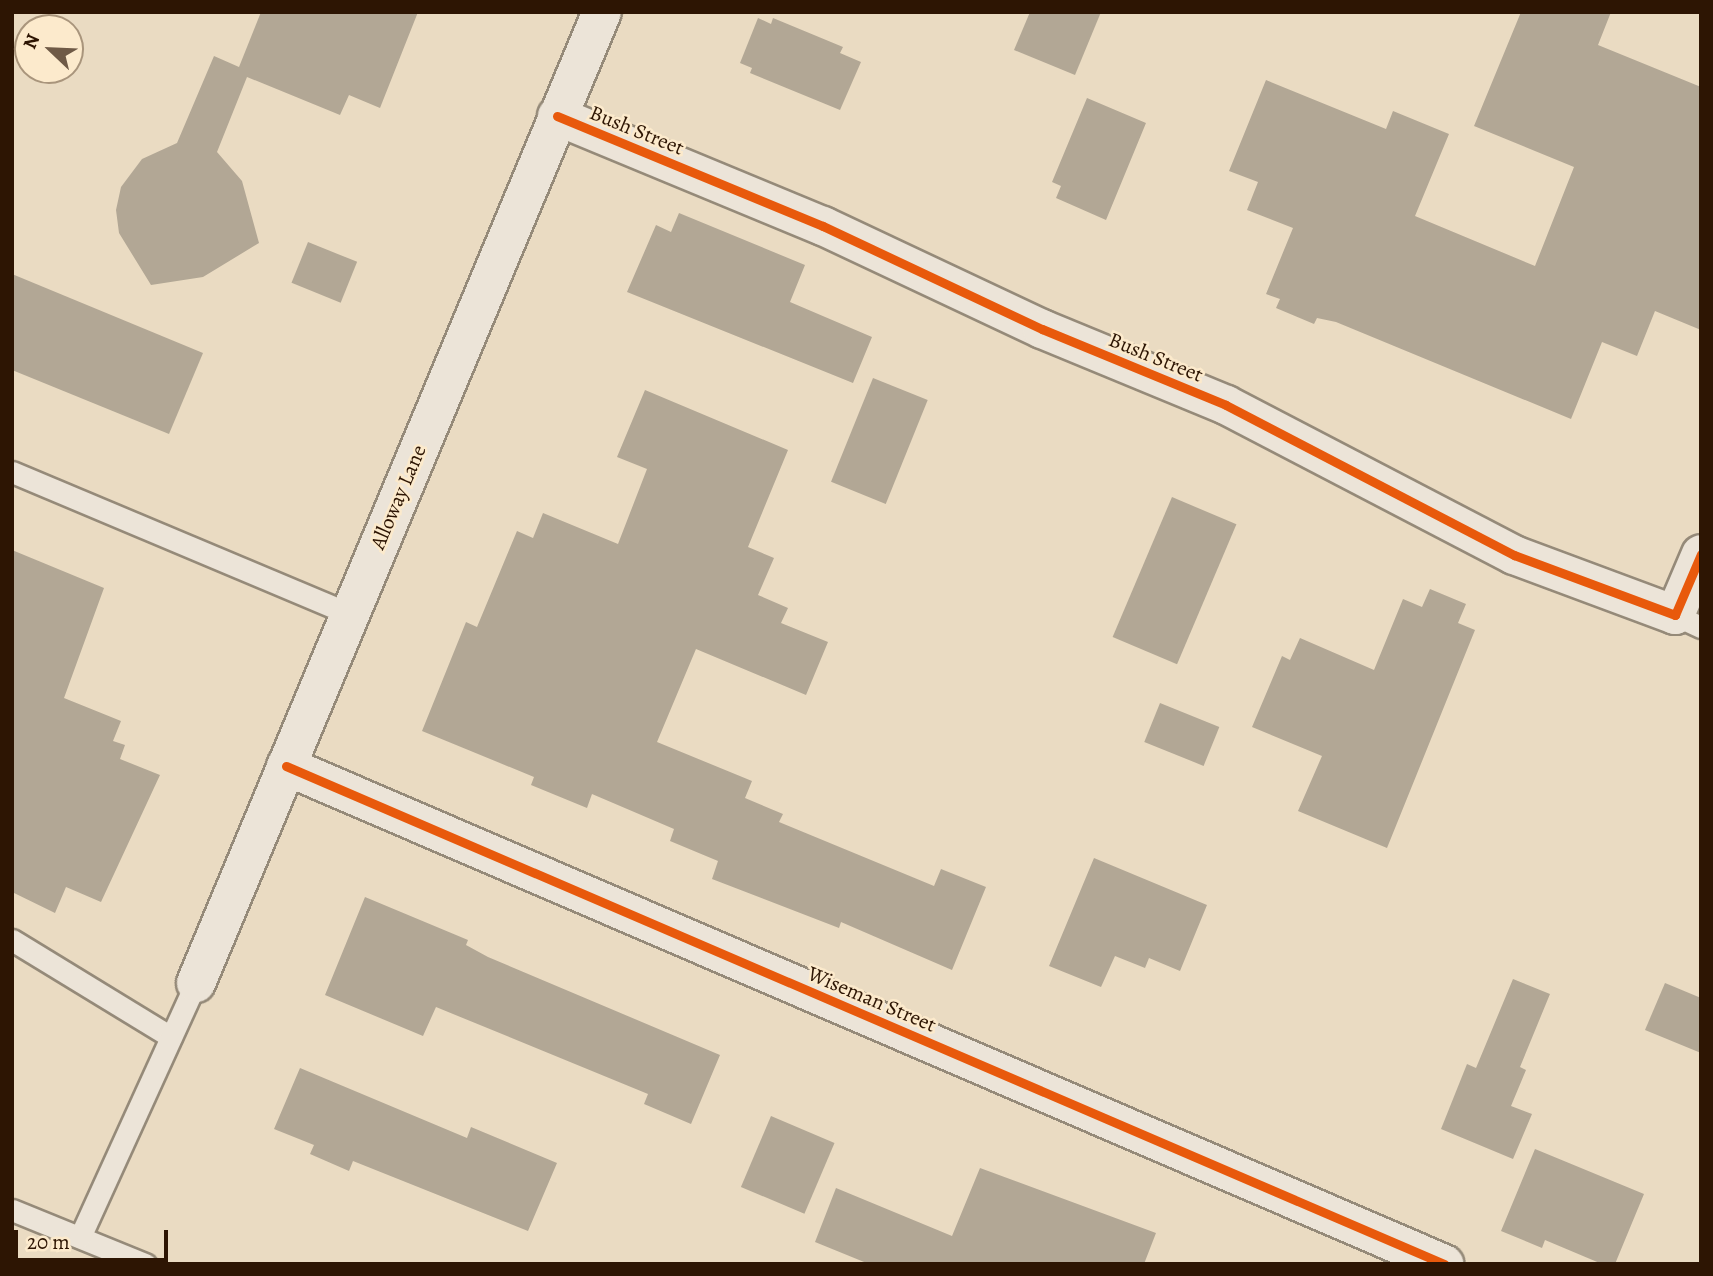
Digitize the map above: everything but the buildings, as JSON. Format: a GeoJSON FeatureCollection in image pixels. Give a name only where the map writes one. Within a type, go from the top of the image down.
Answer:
{"type":"FeatureCollection","features":[{"type":"Feature","properties":{"kind":"street","name":"Alloway Lane"},"geometry":{"type":"LineString","coordinates":[[196,983],[602,12]]}},
{"type":"Feature","properties":{"kind":"street","name":"Bush Street"},"geometry":{"type":"LineString","coordinates":[[557,116],[823,226],[1042,329],[1226,405],[1514,555],[1688,621],[1701,554]]}},
{"type":"Feature","properties":{"kind":"street","name":"Wiseman Street"},"geometry":{"type":"LineString","coordinates":[[286,766],[1444,1264]]}},
{"type":"Feature","properties":{"kind":"lane"},"geometry":{"type":"LineString","coordinates":[[12,472],[350,614]]}},
{"type":"Feature","properties":{"kind":"lane"},"geometry":{"type":"LineString","coordinates":[[12,940],[171,1037]]}},
{"type":"Feature","properties":{"kind":"lane"},"geometry":{"type":"LineString","coordinates":[[80,1237],[196,983]]}},
{"type":"Feature","properties":{"kind":"lane"},"geometry":{"type":"LineString","coordinates":[[12,1210],[145,1264]]}},
{"type":"Feature","properties":{"kind":"cycle path"},"geometry":{"type":"LineString","coordinates":[[557,116],[823,226],[1042,329],[1226,405],[1514,555],[1675,615],[1701,554]]}},
{"type":"Feature","properties":{"kind":"cycle path"},"geometry":{"type":"LineString","coordinates":[[286,766],[1444,1264]]}}]}
